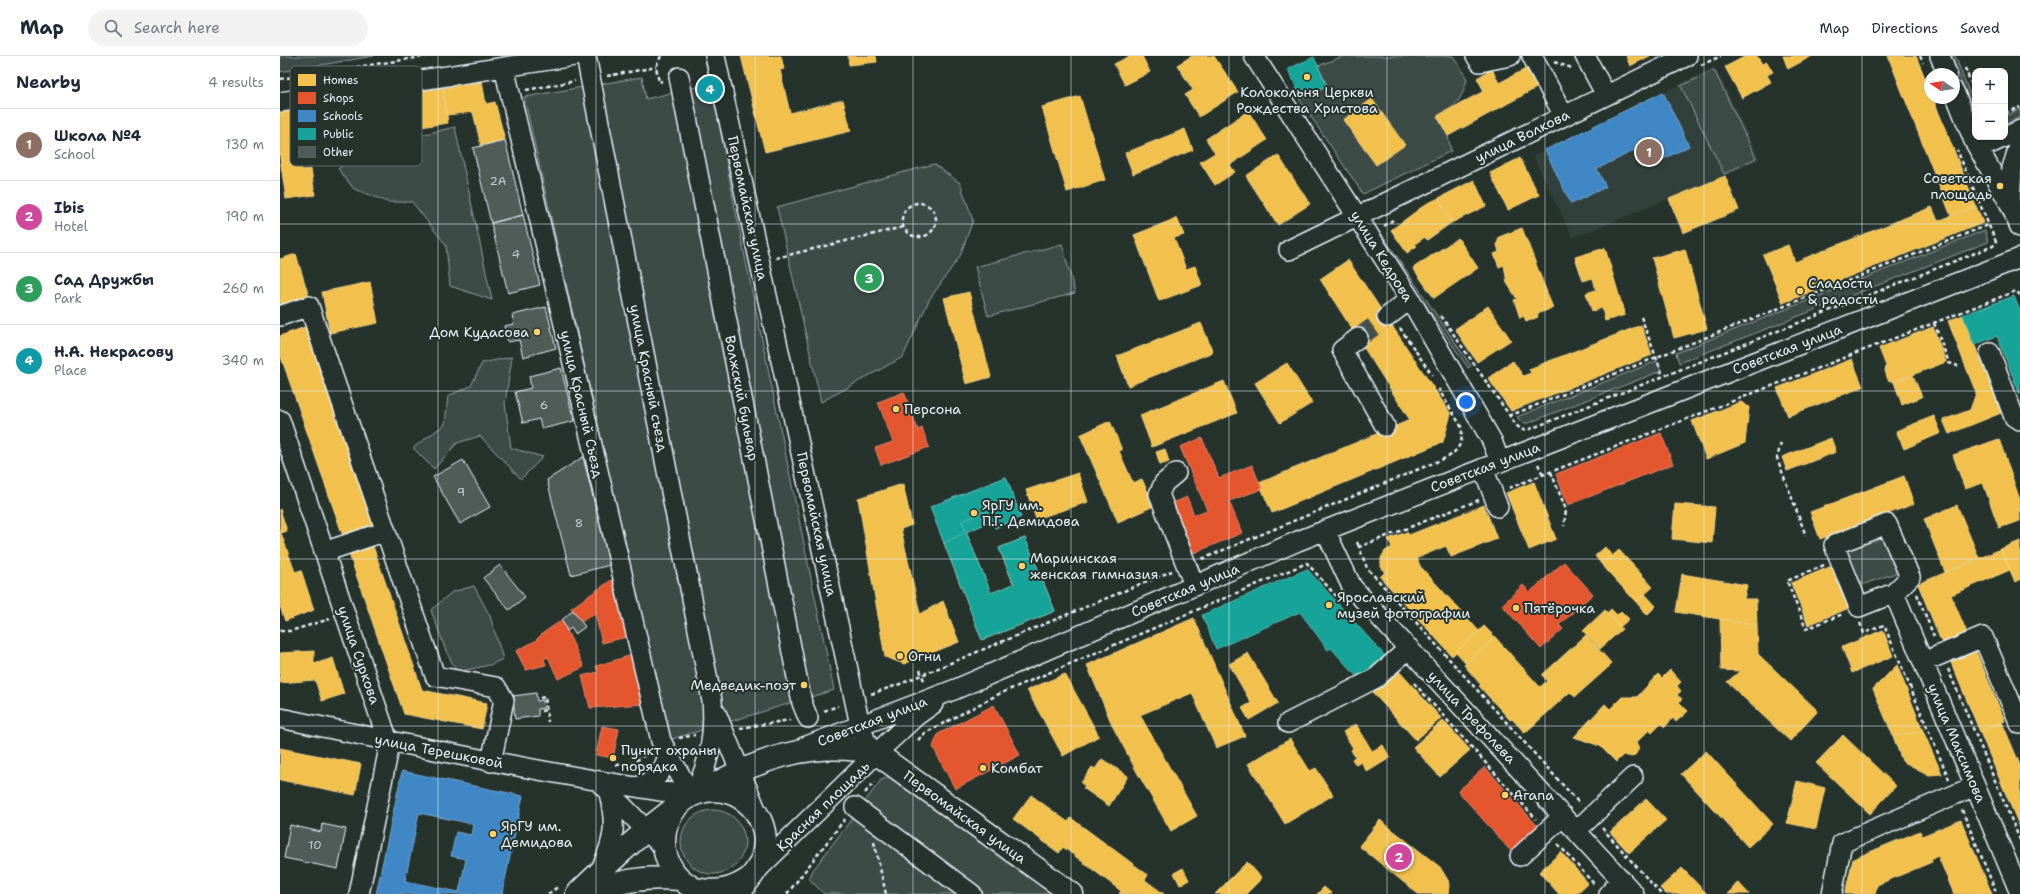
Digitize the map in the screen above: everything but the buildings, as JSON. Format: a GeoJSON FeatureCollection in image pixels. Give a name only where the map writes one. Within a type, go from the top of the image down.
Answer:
{"type":"FeatureCollection","features":[{"type":"Feature","properties":{"kind":"main road","name":"Красная площадь"},"geometry":{"type":"LineString","coordinates":[[571,888],[600,872],[645,830],[691,798],[740,772],[789,753],[852,749],[876,753]]}},
{"type":"Feature","properties":{"kind":"main road","name":"Первомайская улица"},"geometry":{"type":"LineString","coordinates":[[876,753],[1072,894]]}},
{"type":"Feature","properties":{"kind":"main road","name":"Красная площадь"},"geometry":{"type":"LineString","coordinates":[[585,894],[606,886],[638,878],[691,888],[718,892],[730,890],[747,882],[761,861],[766,842],[765,832],[758,814],[748,802],[734,794],[719,790],[691,798],[672,813],[666,826],[665,849],[668,860],[691,888]]}},
{"type":"Feature","properties":{"kind":"street"},"geometry":{"type":"LineString","coordinates":[[422,80],[576,56]]}},
{"type":"Feature","properties":{"kind":"street","name":"улица Красный съезд"},"geometry":{"type":"LineString","coordinates":[[586,56],[712,701]]}},
{"type":"Feature","properties":{"kind":"street","name":"Первомайская улица"},"geometry":{"type":"LineString","coordinates":[[715,56],[854,700],[860,725],[867,744],[876,753]]}},
{"type":"Feature","properties":{"kind":"street"},"geometry":{"type":"LineString","coordinates":[[1476,56],[1480,62],[1510,56]]}},
{"type":"Feature","properties":{"kind":"street"},"geometry":{"type":"LineString","coordinates":[[1532,56],[1564,116]]}},
{"type":"Feature","properties":{"kind":"street"},"geometry":{"type":"LineString","coordinates":[[1585,56],[1606,96]]}},
{"type":"Feature","properties":{"kind":"street"},"geometry":{"type":"LineString","coordinates":[[1940,56],[1945,68]]}},
{"type":"Feature","properties":{"kind":"street","name":"улица Кедрова"},"geometry":{"type":"LineString","coordinates":[[1259,58],[1410,299],[1492,441],[1491,465],[1496,501]]}},
{"type":"Feature","properties":{"kind":"street","name":"улица Волкова"},"geometry":{"type":"LineString","coordinates":[[1289,250],[1564,116],[1685,60]]}},
{"type":"Feature","properties":{"kind":"street","name":"улица Красный Съезд"},"geometry":{"type":"LineString","coordinates":[[512,66],[663,745]]}},
{"type":"Feature","properties":{"kind":"street","name":"Волжский бульвар"},"geometry":{"type":"LineString","coordinates":[[679,77],[800,695],[808,718]]}},
{"type":"Feature","properties":{"kind":"street"},"geometry":{"type":"LineString","coordinates":[[280,102],[290,100]]}},
{"type":"Feature","properties":{"kind":"street"},"geometry":{"type":"LineString","coordinates":[[1960,104],[1979,149],[2010,204],[2020,227]]}},
{"type":"Feature","properties":{"kind":"street"},"geometry":{"type":"LineString","coordinates":[[1979,149],[2020,130]]}},
{"type":"Feature","properties":{"kind":"street"},"geometry":{"type":"LineString","coordinates":[[2010,204],[2012,168],[2020,143]]}},
{"type":"Feature","properties":{"kind":"street","name":"Советская улица"},"geometry":{"type":"LineString","coordinates":[[789,753],[956,688],[1325,530],[2020,258]]}},
{"type":"Feature","properties":{"kind":"street"},"geometry":{"type":"LineString","coordinates":[[1389,315],[1410,299]]}},
{"type":"Feature","properties":{"kind":"street"},"geometry":{"type":"LineString","coordinates":[[280,316],[309,306],[435,676],[496,687],[504,700],[491,762]]}},
{"type":"Feature","properties":{"kind":"street"},"geometry":{"type":"LineString","coordinates":[[1358,338],[1342,350],[1384,426]]}},
{"type":"Feature","properties":{"kind":"street"},"geometry":{"type":"LineString","coordinates":[[1990,353],[2014,417],[2020,420]]}},
{"type":"Feature","properties":{"kind":"street","name":"улица Суркова"},"geometry":{"type":"LineString","coordinates":[[280,420],[388,741],[388,753],[359,894]]}},
{"type":"Feature","properties":{"kind":"street"},"geometry":{"type":"LineString","coordinates":[[1176,473],[1164,484],[1159,494],[1194,586]]}},
{"type":"Feature","properties":{"kind":"street"},"geometry":{"type":"LineString","coordinates":[[1887,524],[1910,577],[1894,593],[1856,609],[1834,545],[1887,524]]}},
{"type":"Feature","properties":{"kind":"street","name":"улица Трефолева"},"geometry":{"type":"LineString","coordinates":[[1325,530],[1349,582],[1563,816],[1576,831],[1616,889]]}},
{"type":"Feature","properties":{"kind":"street"},"geometry":{"type":"LineString","coordinates":[[324,552],[386,531]]}},
{"type":"Feature","properties":{"kind":"street","name":"улица Максимова"},"geometry":{"type":"LineString","coordinates":[[1894,593],[2020,893]]}},
{"type":"Feature","properties":{"kind":"street"},"geometry":{"type":"LineString","coordinates":[[1923,662],[1983,637],[2020,724]]}},
{"type":"Feature","properties":{"kind":"street"},"geometry":{"type":"LineString","coordinates":[[1288,723],[1376,678],[1409,648]]}},
{"type":"Feature","properties":{"kind":"street","name":"Советская улица"},"geometry":{"type":"LineString","coordinates":[[876,753],[916,716],[956,688]]}},
{"type":"Feature","properties":{"kind":"street","name":"Красная площадь"},"geometry":{"type":"LineString","coordinates":[[712,701],[717,731],[740,772],[758,814]]}},
{"type":"Feature","properties":{"kind":"street","name":"улица Терешковой"},"geometry":{"type":"LineString","coordinates":[[280,718],[604,787]]}},
{"type":"Feature","properties":{"kind":"street","name":"Красная площадь"},"geometry":{"type":"LineString","coordinates":[[636,787],[691,798],[704,772],[717,731]]}},
{"type":"Feature","properties":{"kind":"street"},"geometry":{"type":"LineString","coordinates":[[663,745],[691,798]]}},
{"type":"Feature","properties":{"kind":"street","name":"Красная площадь"},"geometry":{"type":"LineString","coordinates":[[604,787],[636,787],[646,785],[657,778],[666,763],[663,745]]}},
{"type":"Feature","properties":{"kind":"street","name":"Красная площадь"},"geometry":{"type":"LineString","coordinates":[[747,882],[876,753]]}},
{"type":"Feature","properties":{"kind":"street"},"geometry":{"type":"LineString","coordinates":[[1576,831],[1633,777]]}},
{"type":"Feature","properties":{"kind":"street"},"geometry":{"type":"LineString","coordinates":[[1832,894],[1842,843],[1975,786]]}},
{"type":"Feature","properties":{"kind":"street","name":"Красная площадь"},"geometry":{"type":"LineString","coordinates":[[604,787],[665,849]]}},
{"type":"Feature","properties":{"kind":"street","name":"Красная площадь"},"geometry":{"type":"LineString","coordinates":[[600,872],[612,839],[614,826],[614,814],[604,787]]}},
{"type":"Feature","properties":{"kind":"street"},"geometry":{"type":"LineString","coordinates":[[861,811],[972,894]]}},
{"type":"Feature","properties":{"kind":"street"},"geometry":{"type":"LineString","coordinates":[[1520,856],[1563,816]]}},
{"type":"Feature","properties":{"kind":"path"},"geometry":{"type":"LineString","coordinates":[[364,66],[428,56]]}},
{"type":"Feature","properties":{"kind":"path"},"geometry":{"type":"LineString","coordinates":[[1685,60],[1721,56]]}},
{"type":"Feature","properties":{"kind":"path"},"geometry":{"type":"LineString","coordinates":[[1962,62],[1972,88]]}},
{"type":"Feature","properties":{"kind":"path"},"geometry":{"type":"LineString","coordinates":[[524,90],[656,67]]}},
{"type":"Feature","properties":{"kind":"path"},"geometry":{"type":"LineString","coordinates":[[280,79],[290,77]]}},
{"type":"Feature","properties":{"kind":"path"},"geometry":{"type":"LineString","coordinates":[[2008,112],[2020,106]]}},
{"type":"Feature","properties":{"kind":"path"},"geometry":{"type":"LineString","coordinates":[[1439,312],[1509,416],[1519,428],[1528,429],[1989,248],[1996,242],[1956,145]]}},
{"type":"Feature","properties":{"kind":"path"},"geometry":{"type":"LineString","coordinates":[[916,203],[929,206],[934,212],[935,225],[933,230],[924,237],[911,236],[902,227],[904,211],[916,203]]}},
{"type":"Feature","properties":{"kind":"path"},"geometry":{"type":"LineString","coordinates":[[1382,228],[1395,219]]}},
{"type":"Feature","properties":{"kind":"path"},"geometry":{"type":"LineString","coordinates":[[1509,416],[1988,225]]}},
{"type":"Feature","properties":{"kind":"path"},"geometry":{"type":"LineString","coordinates":[[759,261],[902,227]]}},
{"type":"Feature","properties":{"kind":"path"},"geometry":{"type":"LineString","coordinates":[[1359,547],[1496,501],[1551,472],[2016,291],[2020,295]]}},
{"type":"Feature","properties":{"kind":"path"},"geometry":{"type":"LineString","coordinates":[[1389,315],[1435,379]]}},
{"type":"Feature","properties":{"kind":"path"},"geometry":{"type":"LineString","coordinates":[[1640,317],[1663,376]]}},
{"type":"Feature","properties":{"kind":"path"},"geometry":{"type":"LineString","coordinates":[[1934,323],[1949,363],[1958,366]]}},
{"type":"Feature","properties":{"kind":"path"},"geometry":{"type":"LineString","coordinates":[[1439,386],[1444,392],[1440,390],[1461,426],[1462,433],[1459,448],[1448,457]]}},
{"type":"Feature","properties":{"kind":"path"},"geometry":{"type":"LineString","coordinates":[[1781,443],[1777,458],[1806,536]]}},
{"type":"Feature","properties":{"kind":"path"},"geometry":{"type":"LineString","coordinates":[[1551,472],[1566,510],[1564,526]]}},
{"type":"Feature","properties":{"kind":"path"},"geometry":{"type":"LineString","coordinates":[[1357,542],[1367,568],[1661,894]]}},
{"type":"Feature","properties":{"kind":"path"},"geometry":{"type":"LineString","coordinates":[[1840,560],[1787,581],[1806,629],[1856,609],[1864,633],[1884,624],[1997,894]]}},
{"type":"Feature","properties":{"kind":"path"},"geometry":{"type":"LineString","coordinates":[[999,694],[1307,563],[1338,598]]}},
{"type":"Feature","properties":{"kind":"path"},"geometry":{"type":"LineString","coordinates":[[1910,577],[2020,840]]}},
{"type":"Feature","properties":{"kind":"path"},"geometry":{"type":"LineString","coordinates":[[280,630],[290,631],[345,614]]}},
{"type":"Feature","properties":{"kind":"path"},"geometry":{"type":"LineString","coordinates":[[1395,662],[1547,831],[1616,889]]}},
{"type":"Feature","properties":{"kind":"path"},"geometry":{"type":"LineString","coordinates":[[613,765],[631,764],[646,756],[656,742],[663,745],[717,731],[808,718],[900,684]]}},
{"type":"Feature","properties":{"kind":"path"},"geometry":{"type":"LineString","coordinates":[[540,698],[545,697],[548,722]]}},
{"type":"Feature","properties":{"kind":"path"},"geometry":{"type":"LineString","coordinates":[[541,711],[547,710]]}},
{"type":"Feature","properties":{"kind":"path"},"geometry":{"type":"LineString","coordinates":[[861,811],[886,894]]}},
{"type":"Feature","properties":{"kind":"path"},"geometry":{"type":"LineString","coordinates":[[548,894],[571,888]]}},
{"type":"Feature","properties":{"kind":"shaded area"},"geometry":{"type":"Polygon","coordinates":[[[280,56],[374,56],[315,66],[290,66],[290,70],[280,72],[280,56]]]}},
{"type":"Feature","properties":{"kind":"shaded area"},"geometry":{"type":"Polygon","coordinates":[[[1344,56],[1453,56],[1467,79],[1463,93],[1454,106],[1437,116],[1448,136],[1451,151],[1363,194],[1299,99],[1327,86],[1318,66],[1344,56]]]}},
{"type":"Feature","properties":{"kind":"shaded area"},"geometry":{"type":"Polygon","coordinates":[[[1951,56],[1955,56],[1960,68],[1956,68],[1951,56]]]}},
{"type":"Feature","properties":{"kind":"shaded area"},"geometry":{"type":"Polygon","coordinates":[[[1715,67],[1760,159],[1725,176],[1573,238],[1533,156],[1715,67]]]}},
{"type":"Feature","properties":{"kind":"shaded area"},"geometry":{"type":"Polygon","coordinates":[[[1960,69],[1972,99],[1972,108],[1960,78],[1960,69]]]}},
{"type":"Feature","properties":{"kind":"shaded area"},"geometry":{"type":"Polygon","coordinates":[[[1714,70],[1756,158],[1724,174],[1681,86],[1714,70]]]}},
{"type":"Feature","properties":{"kind":"shaded area"},"geometry":{"type":"Polygon","coordinates":[[[642,77],[646,99],[712,83],[733,198],[834,690],[669,740],[524,97],[642,77]]]}},
{"type":"Feature","properties":{"kind":"shaded area"},"geometry":{"type":"Polygon","coordinates":[[[2020,109],[2020,117],[2008,123],[2008,115],[2020,109]]]}},
{"type":"Feature","properties":{"kind":"shaded area"},"geometry":{"type":"Polygon","coordinates":[[[455,127],[492,300],[450,286],[446,245],[412,202],[388,202],[354,189],[338,169],[342,166],[422,166],[422,135],[455,127]]]}},
{"type":"Feature","properties":{"kind":"shaded area"},"geometry":{"type":"Polygon","coordinates":[[[934,164],[960,183],[973,220],[960,256],[929,300],[903,357],[821,402],[777,207],[934,164]]]}},
{"type":"Feature","properties":{"kind":"shaded area"},"geometry":{"type":"Polygon","coordinates":[[[1985,230],[1988,242],[1679,363],[1676,353],[1985,230]]]}},
{"type":"Feature","properties":{"kind":"shaded area"},"geometry":{"type":"Polygon","coordinates":[[[1381,233],[1471,366],[1468,368],[1378,235],[1381,233]]]}},
{"type":"Feature","properties":{"kind":"shaded area"},"geometry":{"type":"Polygon","coordinates":[[[1062,244],[1075,293],[988,316],[975,267],[1062,244]]]}},
{"type":"Feature","properties":{"kind":"shaded area"},"geometry":{"type":"Polygon","coordinates":[[[512,357],[505,403],[511,448],[543,457],[521,479],[480,436],[457,443],[434,469],[413,448],[445,424],[448,396],[471,386],[482,363],[512,357]]]}},
{"type":"Feature","properties":{"kind":"shaded area"},"geometry":{"type":"Polygon","coordinates":[[[1657,361],[1661,371],[1528,423],[1522,423],[1517,417],[1657,361]]]}},
{"type":"Feature","properties":{"kind":"shaded area"},"geometry":{"type":"Polygon","coordinates":[[[1883,535],[1898,572],[1859,586],[1845,549],[1883,535]]]}},
{"type":"Feature","properties":{"kind":"shaded area"},"geometry":{"type":"Polygon","coordinates":[[[474,586],[490,616],[503,659],[490,665],[457,672],[446,651],[431,610],[452,592],[474,586]]]}},
{"type":"Feature","properties":{"kind":"shaded area"},"geometry":{"type":"Polygon","coordinates":[[[898,773],[1065,894],[824,894],[809,879],[813,870],[881,780],[898,773]]]}},
{"type":"Feature","properties":{"kind":"shaded area"},"geometry":{"type":"Polygon","coordinates":[[[707,810],[719,810],[736,819],[743,830],[745,842],[743,854],[736,865],[719,874],[707,874],[695,869],[686,860],[681,848],[681,836],[686,824],[695,815],[707,810]]]}},
{"type":"Feature","properties":{"kind":"tunnel"},"geometry":{"type":"LineString","coordinates":[[1358,338],[1387,317]]}},
{"type":"Feature","properties":{"kind":"place","name":"Колокольня Церкви Рождества Христова"},"geometry":{"type":"Point","coordinates":[1307,77]}},
{"type":"Feature","properties":{"kind":"place","name":"Н.А. Некрасову"},"geometry":{"type":"Point","coordinates":[710,89]}},
{"type":"Feature","properties":{"kind":"place","name":"Школа №4"},"geometry":{"type":"Point","coordinates":[1649,152]}},
{"type":"Feature","properties":{"kind":"place","name":"Советская площадь"},"geometry":{"type":"Point","coordinates":[2000,186]}},
{"type":"Feature","properties":{"kind":"place","name":"Сад Дружбы"},"geometry":{"type":"Point","coordinates":[869,278]}},
{"type":"Feature","properties":{"kind":"place","name":"Сладости & радости"},"geometry":{"type":"Point","coordinates":[1800,291]}},
{"type":"Feature","properties":{"kind":"place","name":"Дом Кудасова"},"geometry":{"type":"Point","coordinates":[537,332]}},
{"type":"Feature","properties":{"kind":"place","name":"Персона"},"geometry":{"type":"Point","coordinates":[896,409]}},
{"type":"Feature","properties":{"kind":"place","name":"ЯрГУ им. П.Г. Демидова"},"geometry":{"type":"Point","coordinates":[974,513]}},
{"type":"Feature","properties":{"kind":"place","name":"Мариинская женская гимназия"},"geometry":{"type":"Point","coordinates":[1022,566]}},
{"type":"Feature","properties":{"kind":"place","name":"Ярославский музей фотографии"},"geometry":{"type":"Point","coordinates":[1329,605]}},
{"type":"Feature","properties":{"kind":"place","name":"Пятёрочка"},"geometry":{"type":"Point","coordinates":[1516,608]}},
{"type":"Feature","properties":{"kind":"place","name":"Огни"},"geometry":{"type":"Point","coordinates":[900,656]}},
{"type":"Feature","properties":{"kind":"place","name":"Медведик-поэт"},"geometry":{"type":"Point","coordinates":[804,685]}},
{"type":"Feature","properties":{"kind":"place","name":"Пункт охраны порядка"},"geometry":{"type":"Point","coordinates":[613,758]}},
{"type":"Feature","properties":{"kind":"place","name":"Комбат"},"geometry":{"type":"Point","coordinates":[983,768]}},
{"type":"Feature","properties":{"kind":"place","name":"Агапа"},"geometry":{"type":"Point","coordinates":[1505,795]}},
{"type":"Feature","properties":{"kind":"place","name":"ЯрГУ им. Демидова"},"geometry":{"type":"Point","coordinates":[493,834]}},
{"type":"Feature","properties":{"kind":"place","name":"Ibis"},"geometry":{"type":"Point","coordinates":[1399,857]}}]}
